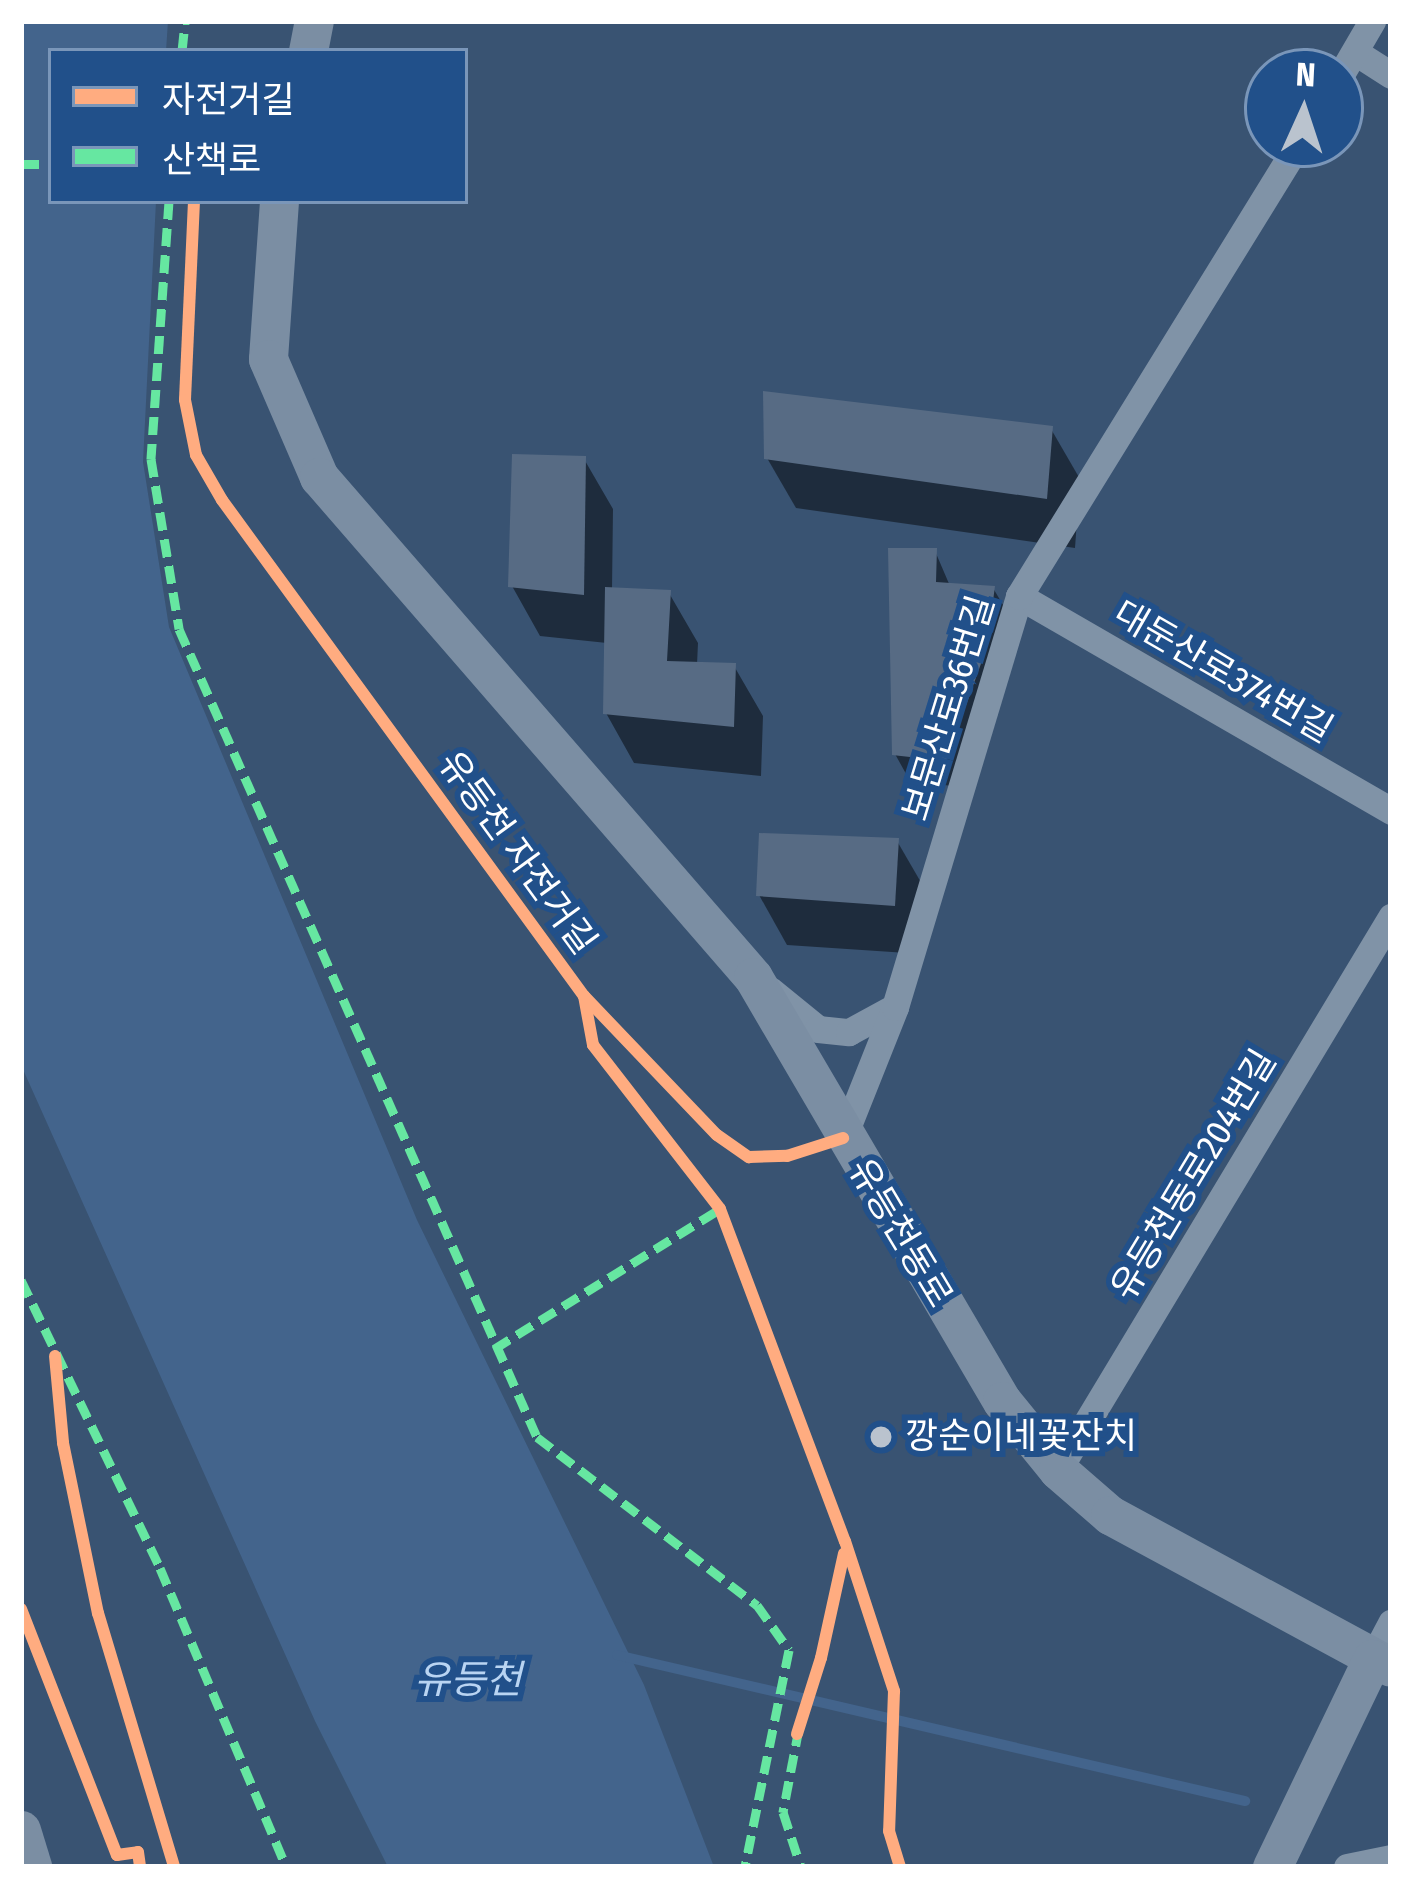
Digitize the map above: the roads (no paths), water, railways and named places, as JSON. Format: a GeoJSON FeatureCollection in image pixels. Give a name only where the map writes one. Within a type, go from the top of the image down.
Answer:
{"type":"FeatureCollection","features":[{"type":"Feature","properties":{"kind":"main road","name":"유등천동로"},"geometry":{"type":"LineString","coordinates":[[279,204],[268,358],[319,477],[754,977],[843,1138],[1002,1401],[1058,1470],[1110,1515],[1382,1663]]}},
{"type":"Feature","properties":{"kind":"main road"},"geometry":{"type":"LineString","coordinates":[[1272,1867],[1382,1663]]}},
{"type":"Feature","properties":{"kind":"main road"},"geometry":{"type":"LineString","coordinates":[[21,1830],[32,1867]]}},
{"type":"Feature","properties":{"kind":"street"},"geometry":{"type":"LineString","coordinates":[[1356,48],[1372,21]]}},
{"type":"Feature","properties":{"kind":"street","name":"보문산로36번길"},"geometry":{"type":"LineString","coordinates":[[843,1138],[895,1007],[1019,596],[1283,168]]}},
{"type":"Feature","properties":{"kind":"street","name":"대둔산로374번길"},"geometry":{"type":"LineString","coordinates":[[1019,596],[1391,811]]}},
{"type":"Feature","properties":{"kind":"street","name":"유등천동로204번길"},"geometry":{"type":"LineString","coordinates":[[1058,1470],[1391,917]]}},
{"type":"Feature","properties":{"kind":"street"},"geometry":{"type":"LineString","coordinates":[[754,977],[818,1029],[849,1032],[895,1007]]}},
{"type":"Feature","properties":{"kind":"street"},"geometry":{"type":"LineString","coordinates":[[1382,1663],[1391,1623]]}},
{"type":"Feature","properties":{"kind":"street"},"geometry":{"type":"LineString","coordinates":[[1347,1867],[1391,1858]]}},
{"type":"Feature","properties":{"kind":"water","name":"유등천"},"geometry":{"type":"Polygon","coordinates":[[[21,21],[168,21],[166,48],[48,48],[48,204],[156,204],[143,462],[169,627],[417,1220],[644,1685],[714,1867],[388,1867],[315,1721],[21,1065],[21,21]]]}},
{"type":"Feature","properties":{"kind":"waterway"},"geometry":{"type":"LineString","coordinates":[[617,1655],[1245,1801]]}},
{"type":"Feature","properties":{"kind":"place","name":"깡순이네꽃잔치"},"geometry":{"type":"Point","coordinates":[881,1437]}}]}
